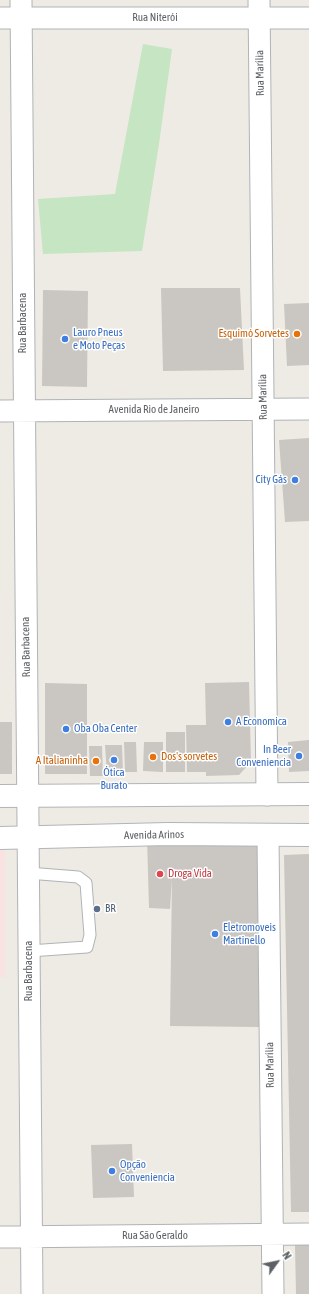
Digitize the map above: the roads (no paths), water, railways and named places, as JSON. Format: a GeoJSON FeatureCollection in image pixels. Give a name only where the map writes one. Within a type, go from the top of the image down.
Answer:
{"type":"FeatureCollection","features":[{"type":"Feature","properties":{"kind":"main road"},"geometry":{"type":"LineString","coordinates":[[0,796],[309,794]]}},
{"type":"Feature","properties":{"kind":"main road","name":"Avenida Arinos"},"geometry":{"type":"LineString","coordinates":[[0,838],[168,834],[268,836],[309,835]]}},
{"type":"Feature","properties":{"kind":"street","name":"Rua Niterói"},"geometry":{"type":"LineString","coordinates":[[0,18],[21,9],[259,9],[309,18]]}},
{"type":"Feature","properties":{"kind":"street","name":"Rua Barbacena"},"geometry":{"type":"LineString","coordinates":[[21,9],[32,1294]]}},
{"type":"Feature","properties":{"kind":"street","name":"Rua Marília"},"geometry":{"type":"LineString","coordinates":[[259,9],[267,795]]}},
{"type":"Feature","properties":{"kind":"street","name":"Avenida Rio de Janeiro"},"geometry":{"type":"LineString","coordinates":[[0,410],[309,409]]}},
{"type":"Feature","properties":{"kind":"street","name":"Rua Marília"},"geometry":{"type":"LineString","coordinates":[[268,836],[273,1294]]}},
{"type":"Feature","properties":{"kind":"street","name":"Rua São Geraldo"},"geometry":{"type":"LineString","coordinates":[[0,1237],[309,1234]]}},
{"type":"Feature","properties":{"kind":"lane"},"geometry":{"type":"LineString","coordinates":[[28,873],[78,877],[86,883],[90,935],[87,947],[29,951]]}},
{"type":"Feature","properties":{"kind":"place","name":"Esquimó Sorvetes"},"geometry":{"type":"Point","coordinates":[297,334]}},
{"type":"Feature","properties":{"kind":"place","name":"Lauro Pneus e Moto Peças"},"geometry":{"type":"Point","coordinates":[65,339]}},
{"type":"Feature","properties":{"kind":"place","name":"City Gás"},"geometry":{"type":"Point","coordinates":[295,480]}},
{"type":"Feature","properties":{"kind":"place","name":"A Economica"},"geometry":{"type":"Point","coordinates":[228,722]}},
{"type":"Feature","properties":{"kind":"place","name":"Oba Oba Center"},"geometry":{"type":"Point","coordinates":[66,729]}},
{"type":"Feature","properties":{"kind":"place","name":"In Beer Conveniencia"},"geometry":{"type":"Point","coordinates":[299,756]}},
{"type":"Feature","properties":{"kind":"place","name":"Dos's sorvetes"},"geometry":{"type":"Point","coordinates":[153,757]}},
{"type":"Feature","properties":{"kind":"place","name":"Ótica Burato"},"geometry":{"type":"Point","coordinates":[114,760]}},
{"type":"Feature","properties":{"kind":"place","name":"A Italianinha"},"geometry":{"type":"Point","coordinates":[96,761]}},
{"type":"Feature","properties":{"kind":"place","name":"Droga Vida"},"geometry":{"type":"Point","coordinates":[160,874]}},
{"type":"Feature","properties":{"kind":"place","name":"BR"},"geometry":{"type":"Point","coordinates":[97,909]}},
{"type":"Feature","properties":{"kind":"place","name":"Eletromoveis Martinello"},"geometry":{"type":"Point","coordinates":[215,934]}},
{"type":"Feature","properties":{"kind":"place","name":"Opção Conveniencia"},"geometry":{"type":"Point","coordinates":[112,1171]}}]}
